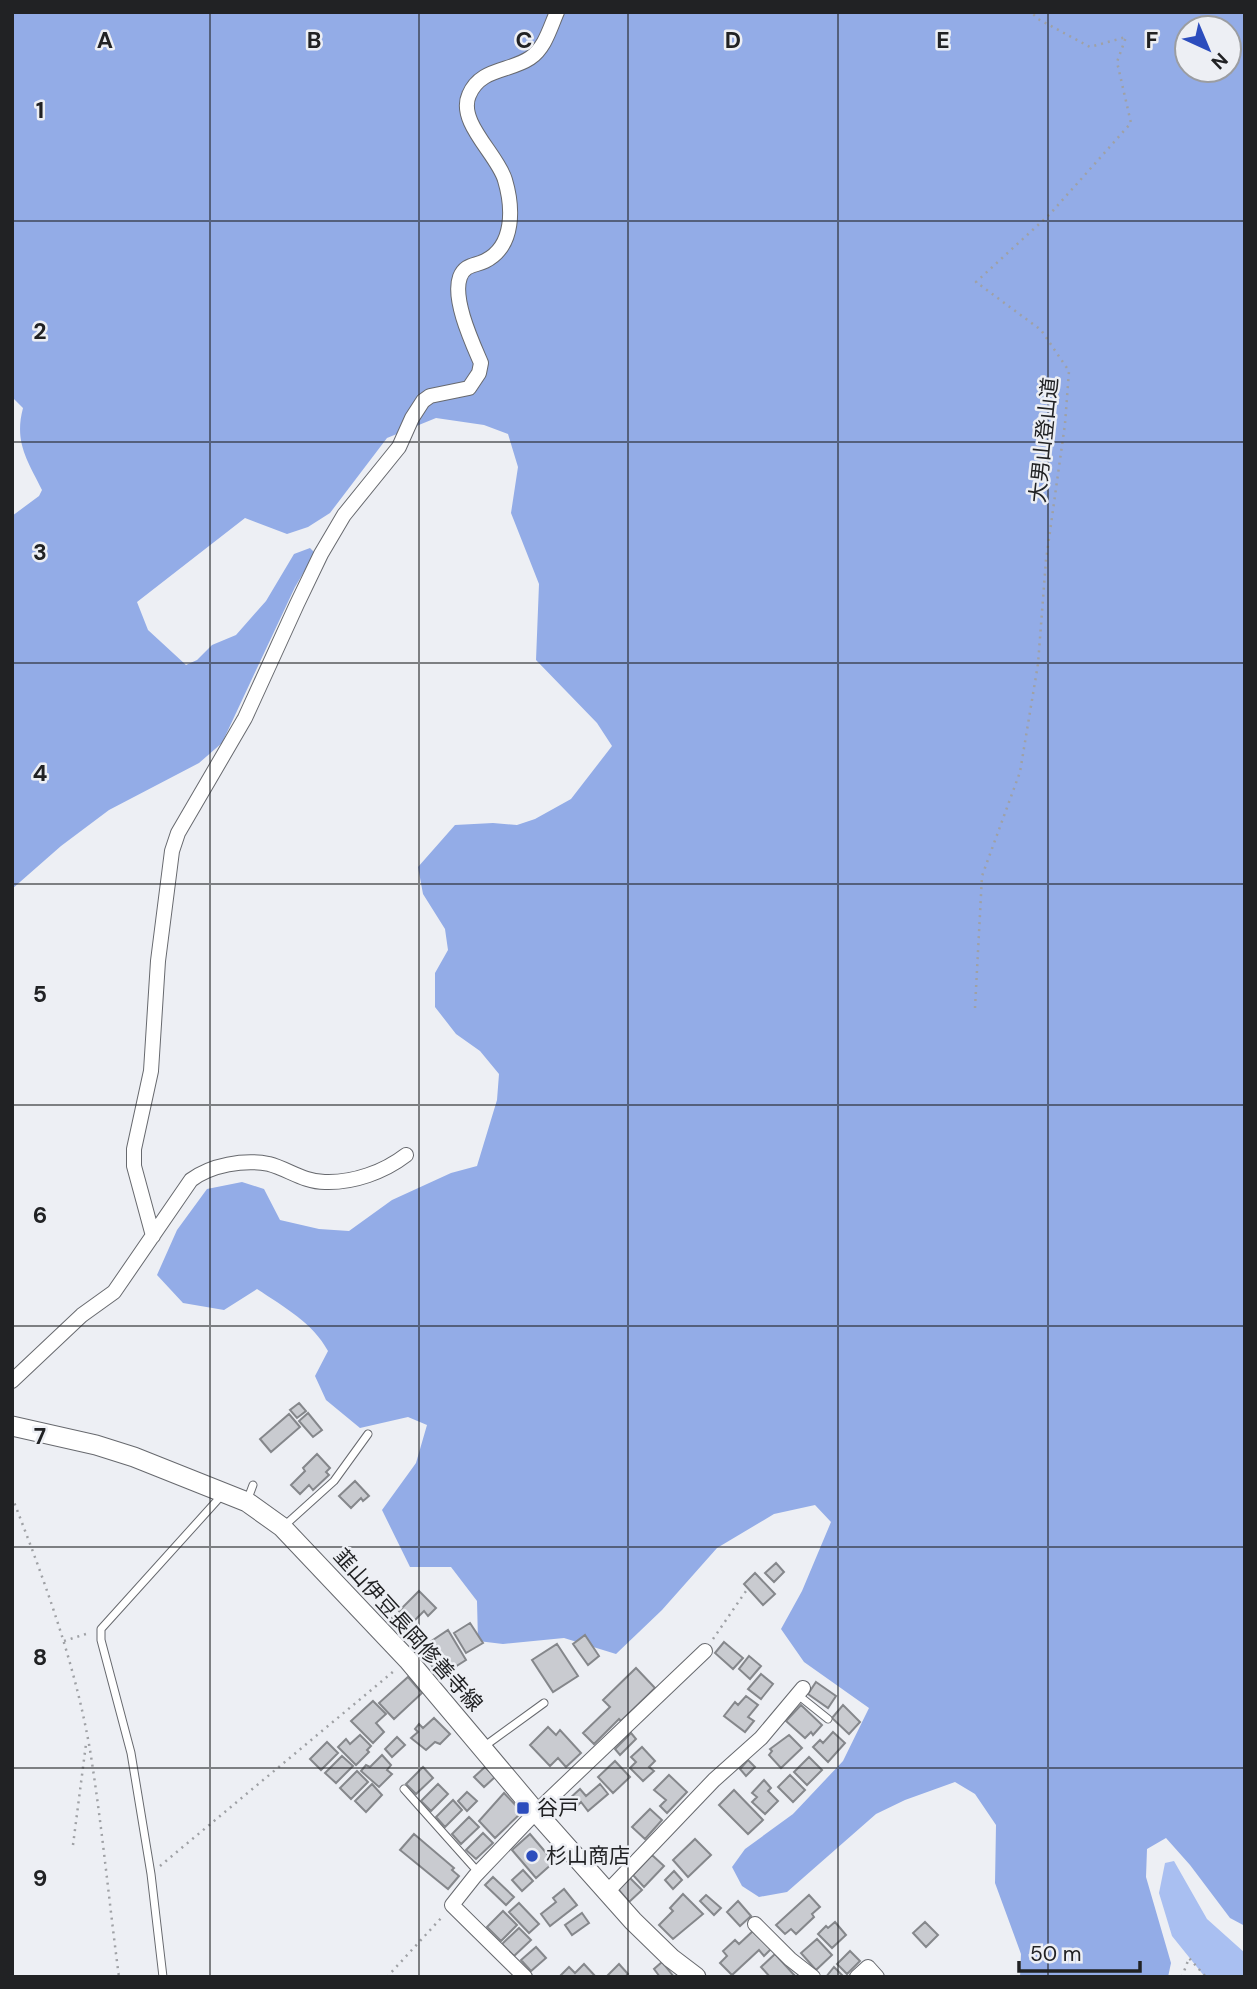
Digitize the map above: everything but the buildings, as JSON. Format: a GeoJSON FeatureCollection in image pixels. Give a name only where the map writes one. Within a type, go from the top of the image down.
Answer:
{"type":"FeatureCollection","features":[{"type":"Feature","properties":{"kind":"main road","name":"韮山伊豆長岡修善寺線"},"geometry":{"type":"LineString","coordinates":[[12,1426],[96,1445],[224,1492],[250,1493],[408,1660],[607,1892],[671,1958],[696,1977]]}},
{"type":"Feature","properties":{"kind":"street"},"geometry":{"type":"LineString","coordinates":[[153,1236],[134,1166],[134,1149],[151,1071],[158,961],[172,851],[177,833],[245,718],[296,604],[344,515],[399,447],[423,401],[430,396],[469,388],[479,373],[481,363],[459,302],[458,281],[466,268],[495,255],[503,244],[511,211],[503,174],[468,117],[467,99],[477,81],[487,74],[529,58],[538,51],[556,12]]}},
{"type":"Feature","properties":{"kind":"street"},"geometry":{"type":"LineString","coordinates":[[12,1381],[82,1315],[114,1292],[191,1180],[202,1172],[245,1162],[270,1164],[301,1178],[324,1183],[358,1179],[395,1164],[406,1155]]}},
{"type":"Feature","properties":{"kind":"street"},"geometry":{"type":"LineString","coordinates":[[525,1977],[452,1905],[536,1812],[705,1651]]}},
{"type":"Feature","properties":{"kind":"street"},"geometry":{"type":"LineString","coordinates":[[607,1892],[714,1780],[761,1738],[800,1691]]}},
{"type":"Feature","properties":{"kind":"street"},"geometry":{"type":"LineString","coordinates":[[755,1924],[790,1959],[813,1977]]}},
{"type":"Feature","properties":{"kind":"street"},"geometry":{"type":"LineString","coordinates":[[858,1977],[868,1967],[877,1977]]}},
{"type":"Feature","properties":{"kind":"lane"},"geometry":{"type":"LineString","coordinates":[[282,1527],[334,1481],[368,1434]]}},
{"type":"Feature","properties":{"kind":"lane"},"geometry":{"type":"LineString","coordinates":[[163,1977],[151,1874],[131,1753],[100,1629],[224,1492]]}},
{"type":"Feature","properties":{"kind":"lane"},"geometry":{"type":"LineString","coordinates":[[800,1691],[828,1719]]}},
{"type":"Feature","properties":{"kind":"lane"},"geometry":{"type":"LineString","coordinates":[[482,1748],[544,1703]]}},
{"type":"Feature","properties":{"kind":"lane"},"geometry":{"type":"LineString","coordinates":[[404,1789],[479,1872]]}},
{"type":"Feature","properties":{"kind":"path","name":"大男山登山道"},"geometry":{"type":"LineString","coordinates":[[975,1008],[982,876],[1020,772],[1038,664],[1046,560],[1065,424],[1069,371],[1041,330],[976,282],[1050,214],[1131,123],[1117,62],[1126,37],[1090,47],[1038,19],[1031,12]]}},
{"type":"Feature","properties":{"kind":"path"},"geometry":{"type":"LineString","coordinates":[[12,1497],[45,1580],[64,1641],[87,1739],[119,1977]]}},
{"type":"Feature","properties":{"kind":"path"},"geometry":{"type":"LineString","coordinates":[[705,1651],[746,1591]]}},
{"type":"Feature","properties":{"kind":"path"},"geometry":{"type":"LineString","coordinates":[[64,1641],[89,1633]]}},
{"type":"Feature","properties":{"kind":"path"},"geometry":{"type":"LineString","coordinates":[[151,1874],[408,1660]]}},
{"type":"Feature","properties":{"kind":"path"},"geometry":{"type":"LineString","coordinates":[[73,1845],[87,1739]]}},
{"type":"Feature","properties":{"kind":"path"},"geometry":{"type":"LineString","coordinates":[[387,1977],[452,1905]]}},
{"type":"Feature","properties":{"kind":"path"},"geometry":{"type":"LineString","coordinates":[[1182,1977],[1189,1958],[1206,1977]]}},
{"type":"Feature","properties":{"kind":"shaded area"},"geometry":{"type":"Polygon","coordinates":[[[12,12],[1245,12],[1245,1926],[1230,1918],[1166,1838],[1147,1849],[1146,1877],[1171,1963],[1168,1977],[1020,1977],[1021,1954],[995,1883],[996,1825],[975,1794],[955,1782],[876,1814],[787,1892],[759,1897],[742,1886],[732,1867],[745,1849],[793,1814],[843,1761],[869,1708],[804,1662],[781,1629],[802,1591],[831,1522],[815,1505],[774,1514],[717,1548],[662,1610],[616,1654],[564,1638],[503,1644],[478,1641],[477,1601],[451,1567],[410,1567],[382,1510],[416,1463],[427,1425],[408,1417],[360,1428],[326,1400],[315,1376],[328,1351],[322,1341],[297,1316],[257,1289],[224,1310],[183,1303],[157,1275],[177,1230],[207,1189],[242,1182],[264,1189],[280,1220],[319,1229],[349,1231],[392,1200],[451,1173],[477,1166],[497,1100],[499,1074],[480,1051],[456,1034],[435,1007],[435,973],[448,950],[445,929],[423,894],[418,867],[455,825],[517,825],[535,819],[571,799],[612,746],[597,723],[536,660],[539,584],[511,513],[518,467],[508,434],[484,425],[436,418],[387,438],[330,513],[308,527],[287,534],[245,518],[137,602],[148,630],[186,665],[197,660],[212,645],[236,635],[266,601],[294,554],[310,548],[315,553],[295,587],[222,743],[199,763],[109,810],[61,846],[12,889],[12,516],[39,496],[42,490],[23,450],[20,431],[23,408],[12,397],[12,12]]]}},
{"type":"Feature","properties":{"kind":"shaded area"},"geometry":{"type":"Polygon","coordinates":[[[1174,1861],[1207,1919],[1245,1953],[1245,1977],[1205,1977],[1172,1936],[1159,1893],[1165,1863],[1174,1861]]]}},
{"type":"Feature","properties":{"kind":"place","name":"谷戸"},"geometry":{"type":"Point","coordinates":[523,1808]}},
{"type":"Feature","properties":{"kind":"place","name":"杉山商店"},"geometry":{"type":"Point","coordinates":[532,1856]}}]}
